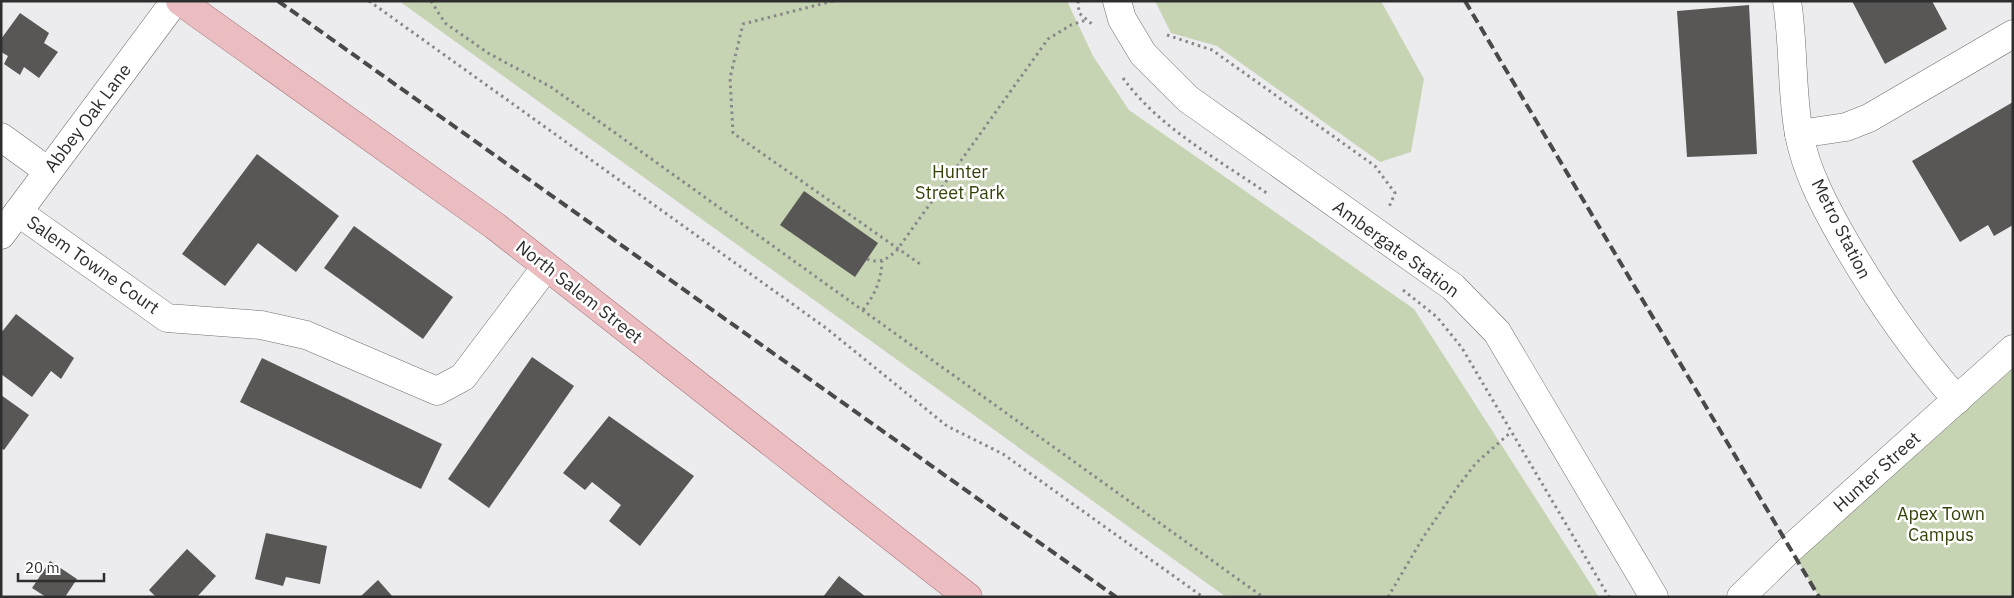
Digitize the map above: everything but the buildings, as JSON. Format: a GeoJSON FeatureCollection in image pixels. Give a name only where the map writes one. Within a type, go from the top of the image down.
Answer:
{"type":"FeatureCollection","features":[{"type":"Feature","properties":{"kind":"main road","name":"North Salem Street"},"geometry":{"type":"LineString","coordinates":[[180,1],[495,226],[968,597]]}},
{"type":"Feature","properties":{"kind":"street","name":"Abbey Oak Lane"},"geometry":{"type":"LineString","coordinates":[[1,235],[175,1]]}},
{"type":"Feature","properties":{"kind":"street","name":"Metro Station"},"geometry":{"type":"LineString","coordinates":[[1787,1],[1799,134],[1827,211],[1868,282],[1900,331],[1957,400]]}},
{"type":"Feature","properties":{"kind":"street","name":"Ambergate Station"},"geometry":{"type":"LineString","coordinates":[[1120,10],[1143,54],[1188,99],[1453,287],[1497,332],[1654,597]]}},
{"type":"Feature","properties":{"kind":"street"},"geometry":{"type":"LineString","coordinates":[[1799,134],[1846,127],[1869,118],[2013,34]]}},
{"type":"Feature","properties":{"kind":"street"},"geometry":{"type":"LineString","coordinates":[[1,137],[48,171]]}},
{"type":"Feature","properties":{"kind":"street","name":"Salem Towne Court"},"geometry":{"type":"LineString","coordinates":[[18,212],[167,318],[261,325],[306,335],[437,390],[463,377],[546,267]]}},
{"type":"Feature","properties":{"kind":"street","name":"Hunter Street"},"geometry":{"type":"LineString","coordinates":[[1741,597],[1790,549],[2013,349]]}},
{"type":"Feature","properties":{"kind":"path"},"geometry":{"type":"LineString","coordinates":[[369,1],[826,328],[946,426],[1004,454],[1203,597]]}},
{"type":"Feature","properties":{"kind":"path"},"geometry":{"type":"LineString","coordinates":[[431,1],[445,24],[488,53],[551,87],[1263,597]]}},
{"type":"Feature","properties":{"kind":"path"},"geometry":{"type":"LineString","coordinates":[[833,1],[743,24],[730,78],[733,133],[897,250],[920,264]]}},
{"type":"Feature","properties":{"kind":"path"},"geometry":{"type":"LineString","coordinates":[[1078,1],[1079,13],[1095,27],[1120,10]]}},
{"type":"Feature","properties":{"kind":"path"},"geometry":{"type":"LineString","coordinates":[[867,259],[877,262],[882,261],[897,250],[1048,39],[1070,25],[1087,20]]}},
{"type":"Feature","properties":{"kind":"path"},"geometry":{"type":"LineString","coordinates":[[1165,35],[1212,50],[1375,166],[1395,193],[1389,209]]}},
{"type":"Feature","properties":{"kind":"path"},"geometry":{"type":"LineString","coordinates":[[1119,72],[1136,96],[1158,118],[1273,197]]}},
{"type":"Feature","properties":{"kind":"path"},"geometry":{"type":"LineString","coordinates":[[863,310],[877,291],[882,275],[882,261]]}},
{"type":"Feature","properties":{"kind":"path"},"geometry":{"type":"LineString","coordinates":[[1401,288],[1437,317],[1462,348],[1609,597]]}},
{"type":"Feature","properties":{"kind":"path"},"geometry":{"type":"LineString","coordinates":[[1388,597],[1424,536],[1459,485],[1476,463],[1512,432]]}},
{"type":"Feature","properties":{"kind":"green space","name":"Hunter Street Park"},"geometry":{"type":"Polygon","coordinates":[[[399,1],[1067,1],[1093,56],[1129,110],[1414,309],[1599,597],[1226,597],[399,1]]]}},
{"type":"Feature","properties":{"kind":"green space"},"geometry":{"type":"Polygon","coordinates":[[[1155,1],[1381,1],[1424,79],[1411,152],[1380,162],[1217,46],[1171,33],[1155,1]]]}},
{"type":"Feature","properties":{"kind":"green space","name":"Apex Town Campus"},"geometry":{"type":"Polygon","coordinates":[[[2013,367],[2013,597],[1819,597],[1795,556],[2013,367]]]}},
{"type":"Feature","properties":{"kind":"railway"},"geometry":{"type":"LineString","coordinates":[[278,1],[1116,597]]}},
{"type":"Feature","properties":{"kind":"railway"},"geometry":{"type":"LineString","coordinates":[[1465,1],[1819,597]]}}]}
